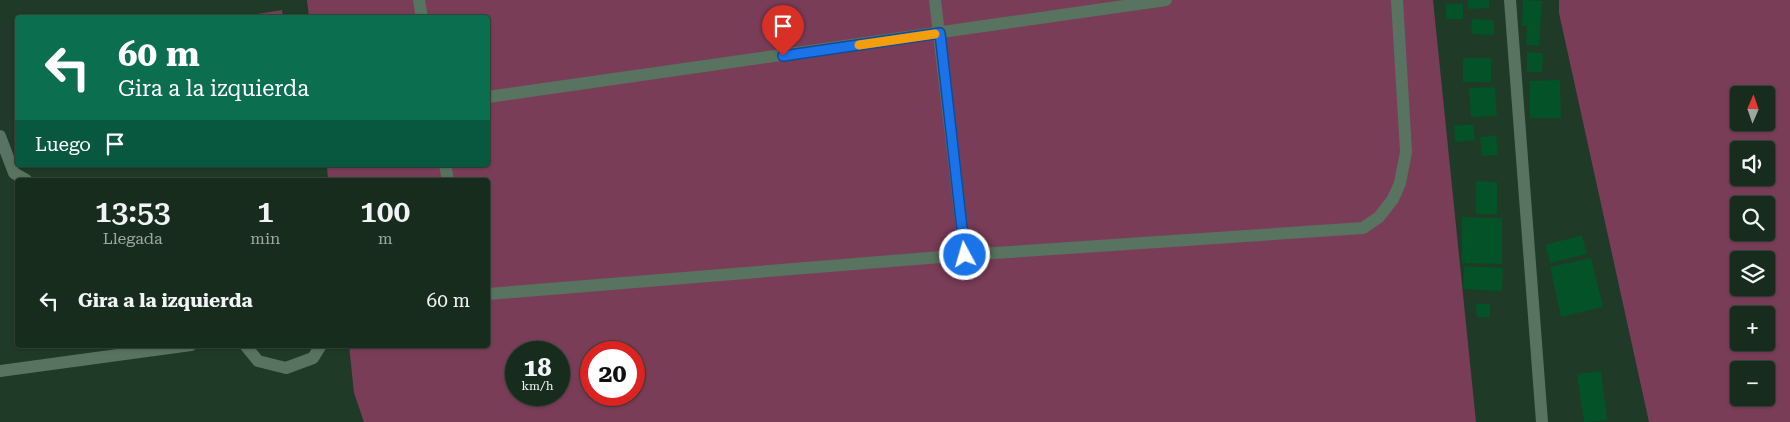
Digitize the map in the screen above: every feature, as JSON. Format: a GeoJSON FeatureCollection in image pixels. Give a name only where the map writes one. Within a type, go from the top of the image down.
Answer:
{"type":"FeatureCollection","features":[{"type":"Feature","properties":{"kind":"street"},"geometry":{"type":"LineString","coordinates":[[419,0],[422,15]]}},
{"type":"Feature","properties":{"kind":"street"},"geometry":{"type":"LineString","coordinates":[[936,0],[965,255]]}},
{"type":"Feature","properties":{"kind":"street"},"geometry":{"type":"LineString","coordinates":[[490,97],[1166,0]]}},
{"type":"Feature","properties":{"kind":"street"},"geometry":{"type":"LineString","coordinates":[[490,294],[965,255],[1362,228],[1379,216],[1393,199],[1400,183],[1406,152],[1397,0]]}},
{"type":"Feature","properties":{"kind":"street"},"geometry":{"type":"LineString","coordinates":[[1510,0],[1542,422]]}},
{"type":"Feature","properties":{"kind":"street"},"geometry":{"type":"LineString","coordinates":[[0,136],[14,173],[23,178]]}},
{"type":"Feature","properties":{"kind":"street"},"geometry":{"type":"LineString","coordinates":[[0,371],[170,348]]}},
{"type":"Feature","properties":{"kind":"street"},"geometry":{"type":"LineString","coordinates":[[247,348],[258,361],[286,368],[312,358],[319,348]]}},
{"type":"Feature","properties":{"kind":"shaded area"},"geometry":{"type":"Polygon","coordinates":[[[307,0],[1433,0],[1476,422],[364,422],[354,393],[349,348],[490,348],[490,178],[328,178],[327,167],[490,167],[490,15],[309,15],[307,0]]]}},
{"type":"Feature","properties":{"kind":"shaded area"},"geometry":{"type":"Polygon","coordinates":[[[1559,0],[1790,0],[1790,422],[1649,422],[1559,13],[1559,0]]]}},
{"type":"Feature","properties":{"kind":"shaded area"},"geometry":{"type":"Polygon","coordinates":[[[282,10],[283,15],[251,15],[282,10]]]}},
{"type":"Feature","properties":{"kind":"building"},"geometry":{"type":"Polygon","coordinates":[[[1468,0],[1489,0],[1489,8],[1468,9],[1468,0]]]}},
{"type":"Feature","properties":{"kind":"building"},"geometry":{"type":"Polygon","coordinates":[[[1523,0],[1542,1],[1539,46],[1526,45],[1527,26],[1522,26],[1523,0]]]}},
{"type":"Feature","properties":{"kind":"building"},"geometry":{"type":"Polygon","coordinates":[[[1446,4],[1463,4],[1463,19],[1446,19],[1446,4]]]}},
{"type":"Feature","properties":{"kind":"building"},"geometry":{"type":"Polygon","coordinates":[[[1472,19],[1494,20],[1494,35],[1471,34],[1472,19]]]}},
{"type":"Feature","properties":{"kind":"building"},"geometry":{"type":"Polygon","coordinates":[[[1527,52],[1543,53],[1542,72],[1527,72],[1527,52]]]}},
{"type":"Feature","properties":{"kind":"building"},"geometry":{"type":"Polygon","coordinates":[[[1463,58],[1491,58],[1491,82],[1463,82],[1463,58]]]}},
{"type":"Feature","properties":{"kind":"building"},"geometry":{"type":"Polygon","coordinates":[[[1560,80],[1561,118],[1530,118],[1530,81],[1560,80]]]}},
{"type":"Feature","properties":{"kind":"building"},"geometry":{"type":"Polygon","coordinates":[[[1495,87],[1497,116],[1471,117],[1469,88],[1495,87]]]}},
{"type":"Feature","properties":{"kind":"building"},"geometry":{"type":"Polygon","coordinates":[[[1473,124],[1475,140],[1455,142],[1454,126],[1473,124]]]}},
{"type":"Feature","properties":{"kind":"building"},"geometry":{"type":"Polygon","coordinates":[[[1496,135],[1498,155],[1482,156],[1480,137],[1496,135]]]}},
{"type":"Feature","properties":{"kind":"building"},"geometry":{"type":"Polygon","coordinates":[[[1476,181],[1497,182],[1497,214],[1476,214],[1476,181]]]}},
{"type":"Feature","properties":{"kind":"building"},"geometry":{"type":"Polygon","coordinates":[[[1462,217],[1502,218],[1502,264],[1462,263],[1462,217]]]}},
{"type":"Feature","properties":{"kind":"building"},"geometry":{"type":"Polygon","coordinates":[[[1582,235],[1587,254],[1550,263],[1545,245],[1582,235]]]}},
{"type":"Feature","properties":{"kind":"building"},"geometry":{"type":"Polygon","coordinates":[[[1591,258],[1603,307],[1561,317],[1550,267],[1591,258]]]}},
{"type":"Feature","properties":{"kind":"building"},"geometry":{"type":"Polygon","coordinates":[[[1464,266],[1503,268],[1502,291],[1463,289],[1464,266]]]}},
{"type":"Feature","properties":{"kind":"building"},"geometry":{"type":"Polygon","coordinates":[[[1476,304],[1490,304],[1490,317],[1477,317],[1476,304]]]}},
{"type":"Feature","properties":{"kind":"building"},"geometry":{"type":"Polygon","coordinates":[[[1601,371],[1607,420],[1584,422],[1577,374],[1601,371]]]}},
{"type":"Feature","properties":{"kind":"slow traffic"},"geometry":{"type":"LineString","coordinates":[[859,45],[935,34]]}},
{"type":"Feature","properties":{"kind":"route"},"geometry":{"type":"LineString","coordinates":[[783,56],[940,33],[965,255]]}}]}
